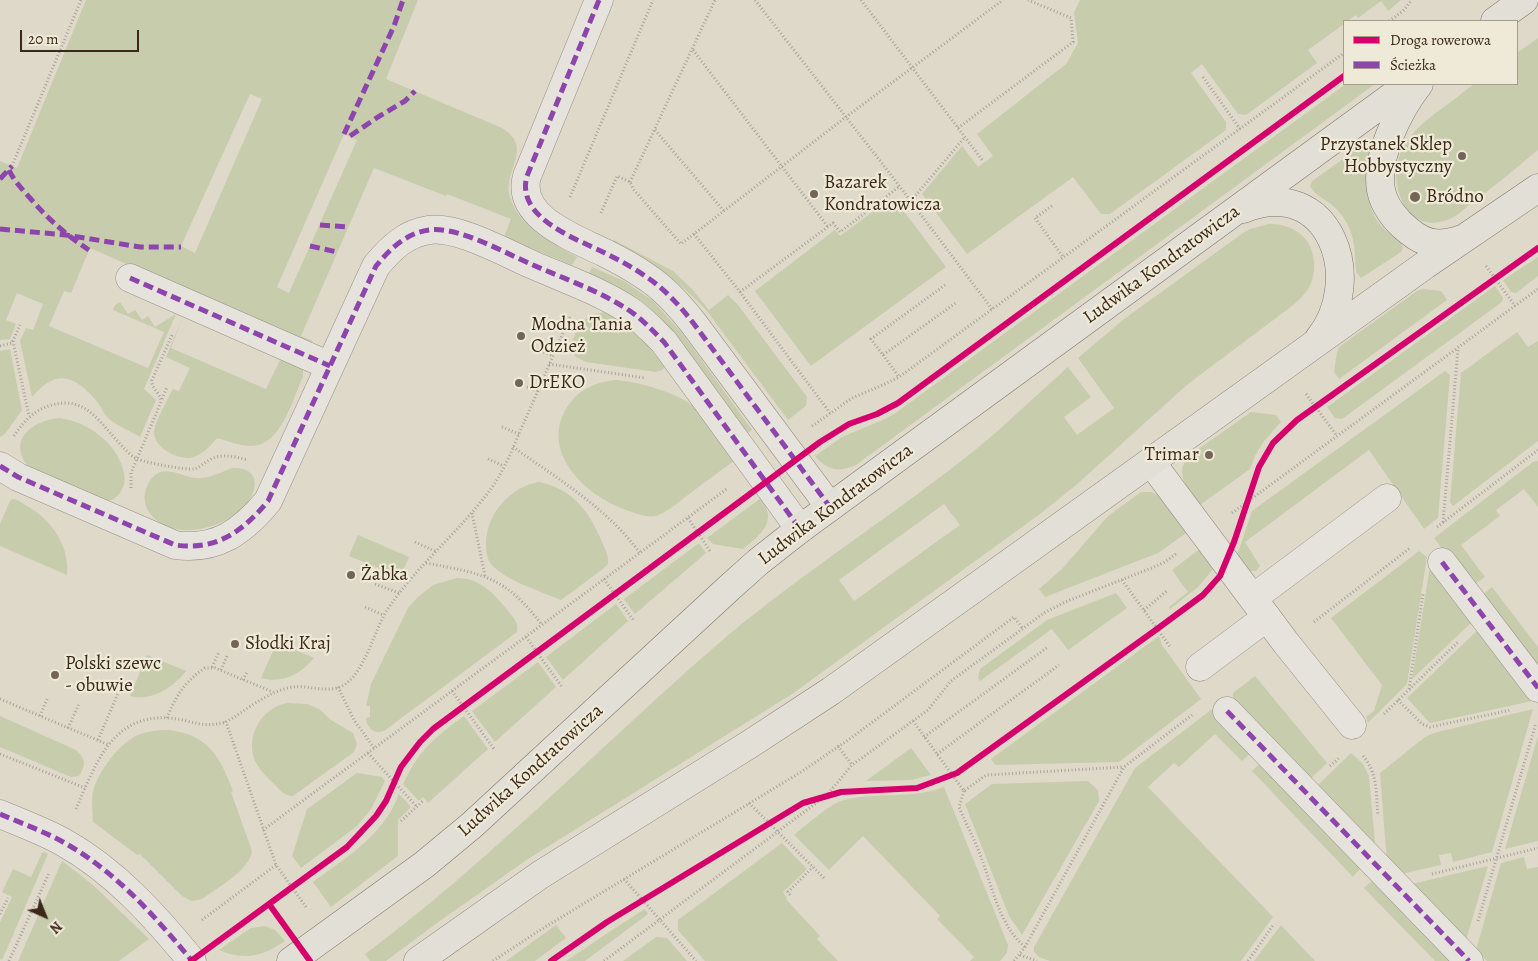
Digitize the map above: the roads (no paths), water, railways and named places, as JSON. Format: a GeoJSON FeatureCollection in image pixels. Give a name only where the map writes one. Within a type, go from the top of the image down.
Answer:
{"type":"FeatureCollection","features":[{"type":"Feature","properties":{"kind":"main road"},"geometry":{"type":"LineString","coordinates":[[1496,20],[1524,0]]}},
{"type":"Feature","properties":{"kind":"main road","name":"Ludwika Kondratowicza"},"geometry":{"type":"LineString","coordinates":[[291,961],[425,864],[472,826],[729,588],[800,529],[1409,85]]}},
{"type":"Feature","properties":{"kind":"main road"},"geometry":{"type":"LineString","coordinates":[[1418,85],[1401,114],[1384,153],[1380,167],[1381,191],[1392,214],[1418,238],[1436,244],[1444,244],[1471,235]]}},
{"type":"Feature","properties":{"kind":"main road"},"geometry":{"type":"LineString","coordinates":[[418,961],[540,876],[831,691],[1425,265],[1538,188]]}},
{"type":"Feature","properties":{"kind":"main road"},"geometry":{"type":"LineString","coordinates":[[1233,213],[1258,204],[1283,202],[1295,205],[1313,215],[1332,237],[1340,265],[1339,287],[1329,321],[1311,347]]}},
{"type":"Feature","properties":{"kind":"street"},"geometry":{"type":"LineString","coordinates":[[599,0],[525,184],[529,200],[545,222],[556,230],[634,268],[671,297],[694,324],[830,507]]}},
{"type":"Feature","properties":{"kind":"street"},"geometry":{"type":"LineString","coordinates":[[0,466],[18,477],[175,545],[198,547],[221,540],[252,520],[268,500],[376,266],[399,242],[420,231],[441,229],[462,234],[583,286],[618,304],[643,321],[664,342],[800,529]]}},
{"type":"Feature","properties":{"kind":"street"},"geometry":{"type":"LineString","coordinates":[[130,278],[330,366]]}},
{"type":"Feature","properties":{"kind":"street"},"geometry":{"type":"LineString","coordinates":[[1152,462],[1354,737]]}},
{"type":"Feature","properties":{"kind":"street"},"geometry":{"type":"LineString","coordinates":[[1200,667],[1260,607],[1387,498]]}},
{"type":"Feature","properties":{"kind":"street"},"geometry":{"type":"LineString","coordinates":[[1442,562],[1538,688]]}},
{"type":"Feature","properties":{"kind":"street"},"geometry":{"type":"LineString","coordinates":[[1228,710],[1468,960]]}},
{"type":"Feature","properties":{"kind":"street"},"geometry":{"type":"LineString","coordinates":[[0,814],[62,842],[105,869],[136,897],[192,961]]}},
{"type":"Feature","properties":{"kind":"place","name":"Przystanek Sklep Hobbystyczny"},"geometry":{"type":"Point","coordinates":[1462,156]}},
{"type":"Feature","properties":{"kind":"place","name":"Bazarek Kondratowicza"},"geometry":{"type":"Point","coordinates":[814,194]}},
{"type":"Feature","properties":{"kind":"place","name":"Bródno"},"geometry":{"type":"Point","coordinates":[1415,197]}},
{"type":"Feature","properties":{"kind":"place","name":"Modna Tania Odzież"},"geometry":{"type":"Point","coordinates":[521,336]}},
{"type":"Feature","properties":{"kind":"place","name":"DrEKO"},"geometry":{"type":"Point","coordinates":[519,383]}},
{"type":"Feature","properties":{"kind":"place","name":"Trimar"},"geometry":{"type":"Point","coordinates":[1209,455]}},
{"type":"Feature","properties":{"kind":"place","name":"Żabka"},"geometry":{"type":"Point","coordinates":[351,575]}},
{"type":"Feature","properties":{"kind":"place","name":"Słodki Kraj"},"geometry":{"type":"Point","coordinates":[235,644]}},
{"type":"Feature","properties":{"kind":"place","name":"Polski szewc - obuwie"},"geometry":{"type":"Point","coordinates":[55,675]}}]}
